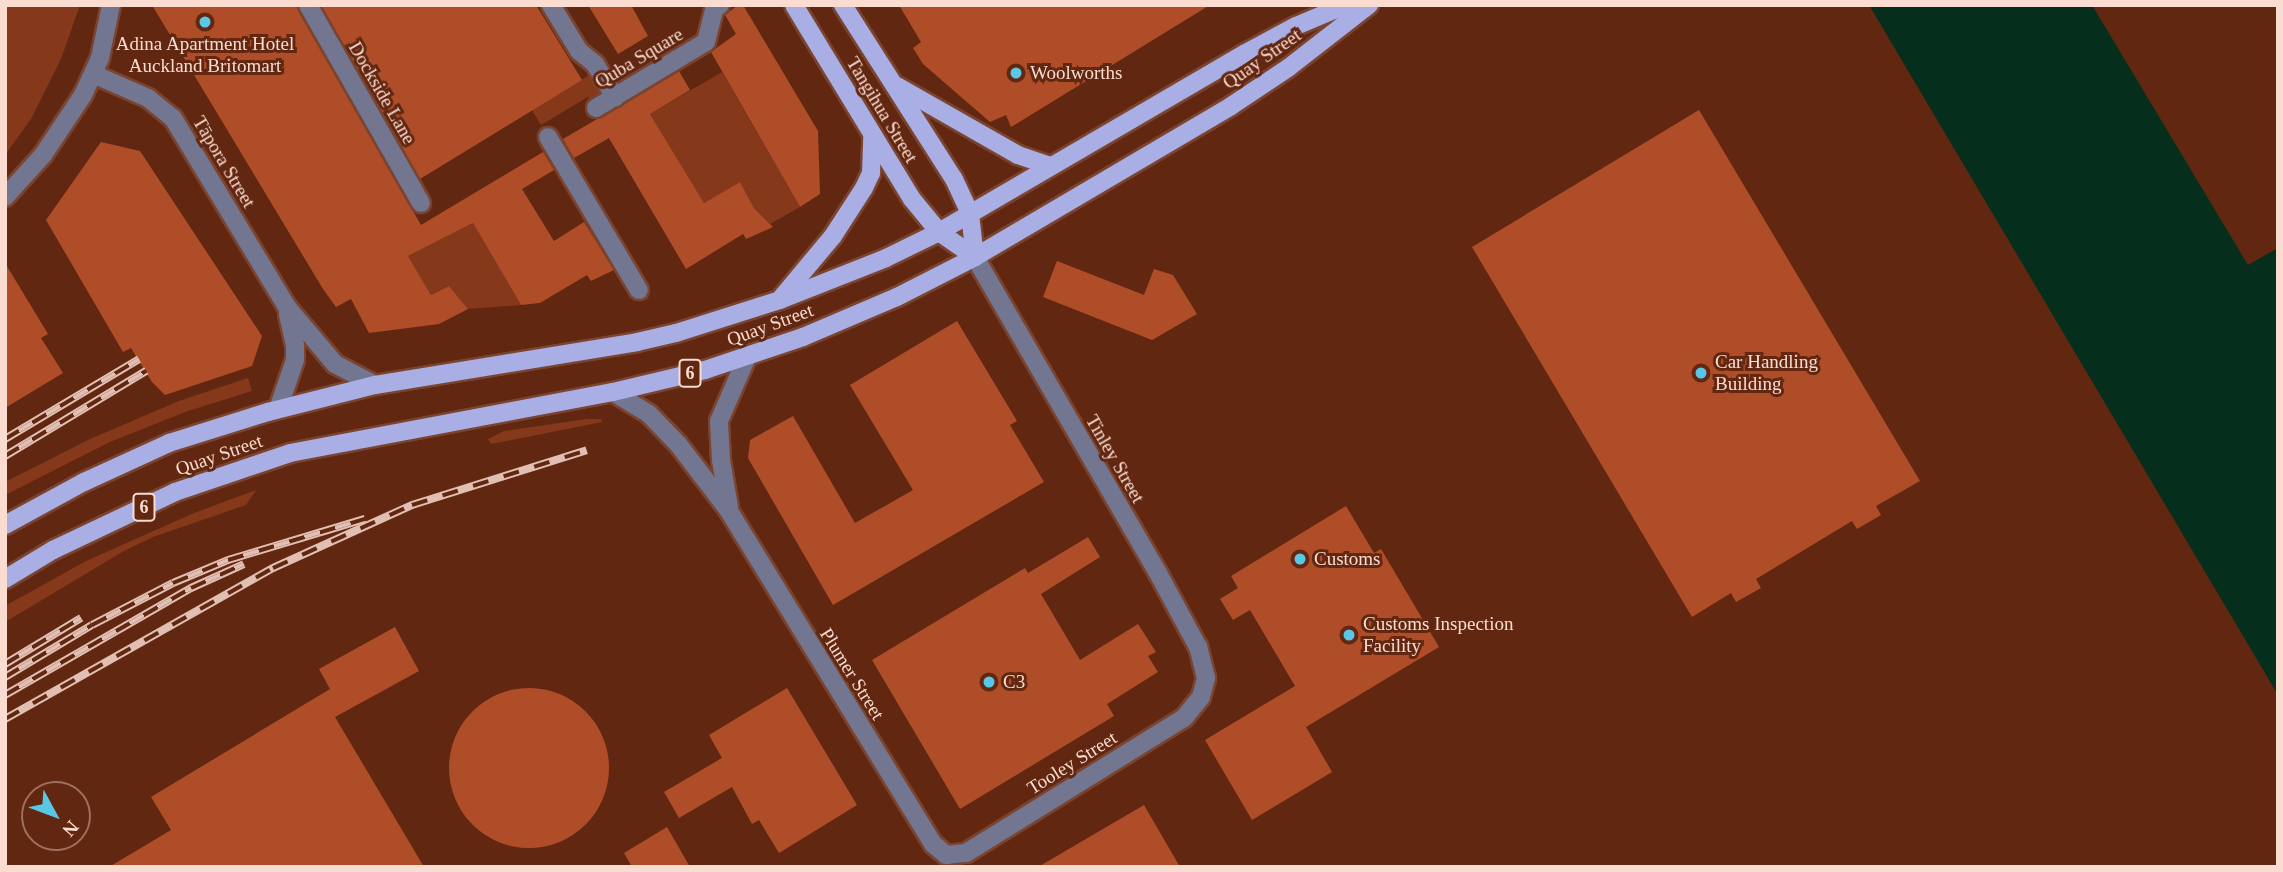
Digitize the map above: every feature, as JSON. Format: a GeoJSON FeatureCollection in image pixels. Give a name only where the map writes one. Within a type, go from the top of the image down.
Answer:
{"type":"FeatureCollection","features":[{"type":"Feature","properties":{"kind":"main road","name":"Tangihua Street"},"geometry":{"type":"LineString","coordinates":[[794,5],[912,199],[939,232],[975,257]]}},
{"type":"Feature","properties":{"kind":"main road","name":"Tangihua Street"},"geometry":{"type":"LineString","coordinates":[[843,5],[954,179],[970,214],[975,257]]}},
{"type":"Feature","properties":{"kind":"main road","name":"Quay Street"},"geometry":{"type":"LineString","coordinates":[[5,525],[84,482],[169,443],[278,409],[375,385],[637,342],[676,333],[780,300],[886,258],[939,232],[1296,26],[1346,5]]}},
{"type":"Feature","properties":{"kind":"main road","name":"Quay Street"},"geometry":{"type":"LineString","coordinates":[[5,579],[54,550],[175,492],[290,453],[613,392],[705,370],[803,337],[897,298],[975,257],[1231,106],[1288,68],[1369,5]]}},
{"type":"Feature","properties":{"kind":"main road"},"geometry":{"type":"LineString","coordinates":[[897,86],[1018,155],[1050,166]]}},
{"type":"Feature","properties":{"kind":"main road"},"geometry":{"type":"LineString","coordinates":[[780,300],[833,236],[864,188],[871,173],[872,134]]}},
{"type":"Feature","properties":{"kind":"street","name":"Dockside Lane"},"geometry":{"type":"LineString","coordinates":[[307,5],[421,202]]}},
{"type":"Feature","properties":{"kind":"street"},"geometry":{"type":"LineString","coordinates":[[551,5],[579,51],[595,64],[615,97]]}},
{"type":"Feature","properties":{"kind":"street","name":"Quba Square"},"geometry":{"type":"LineString","coordinates":[[596,108],[706,42],[714,9],[720,5]]}},
{"type":"Feature","properties":{"kind":"street"},"geometry":{"type":"LineString","coordinates":[[5,197],[43,155],[77,105],[93,74],[113,7]]}},
{"type":"Feature","properties":{"kind":"street","name":"Tāpora Street"},"geometry":{"type":"LineString","coordinates":[[93,74],[148,98],[173,118],[287,307],[335,364],[375,385]]}},
{"type":"Feature","properties":{"kind":"street"},"geometry":{"type":"LineString","coordinates":[[548,137],[639,290]]}},
{"type":"Feature","properties":{"kind":"street","name":"Tinley Street"},"geometry":{"type":"LineString","coordinates":[[975,257],[1175,605],[1204,661],[1206,686]]}},
{"type":"Feature","properties":{"kind":"street","name":"Tāpora Street"},"geometry":{"type":"LineString","coordinates":[[278,409],[295,360],[295,345],[287,307]]}},
{"type":"Feature","properties":{"kind":"street","name":"Plumer Street"},"geometry":{"type":"LineString","coordinates":[[729,510],[721,460],[719,421],[747,356]]}},
{"type":"Feature","properties":{"kind":"street","name":"Plumer Street"},"geometry":{"type":"LineString","coordinates":[[613,392],[649,414],[678,444],[729,510],[928,837],[946,855]]}},
{"type":"Feature","properties":{"kind":"street","name":"Tooley Street"},"geometry":{"type":"LineString","coordinates":[[946,855],[966,853],[1184,718],[1195,708],[1206,686]]}},
{"type":"Feature","properties":{"kind":"shaded area"},"geometry":{"type":"Polygon","coordinates":[[[5,5],[80,5],[61,59],[31,119],[5,155],[5,5]]]}},
{"type":"Feature","properties":{"kind":"shaded area"},"geometry":{"type":"Polygon","coordinates":[[[1869,5],[2092,5],[2248,265],[2278,248],[2278,695],[1869,5]]]}},
{"type":"Feature","properties":{"kind":"shaded area"},"geometry":{"type":"Polygon","coordinates":[[[722,72],[800,207],[770,224],[754,208],[740,182],[704,203],[650,114],[722,72]]]}},
{"type":"Feature","properties":{"kind":"shaded area"},"geometry":{"type":"Polygon","coordinates":[[[591,74],[602,94],[591,100],[588,97],[541,125],[532,110],[591,74]]]}},
{"type":"Feature","properties":{"kind":"shaded area"},"geometry":{"type":"Polygon","coordinates":[[[473,223],[521,305],[468,309],[449,286],[431,295],[408,256],[473,223]]]}},
{"type":"Feature","properties":{"kind":"shaded area"},"geometry":{"type":"Polygon","coordinates":[[[248,378],[252,391],[188,411],[110,442],[5,495],[5,482],[90,439],[179,401],[248,378]]]}},
{"type":"Feature","properties":{"kind":"shaded area"},"geometry":{"type":"Polygon","coordinates":[[[601,419],[602,422],[491,444],[488,439],[504,431],[601,419]]]}},
{"type":"Feature","properties":{"kind":"shaded area"},"geometry":{"type":"Polygon","coordinates":[[[256,490],[246,505],[153,537],[124,551],[5,622],[5,606],[86,561],[194,513],[256,490]]]}},
{"type":"Feature","properties":{"kind":"building"},"geometry":{"type":"Polygon","coordinates":[[[152,5],[297,5],[421,225],[543,152],[554,170],[522,189],[554,241],[584,222],[614,270],[591,281],[587,275],[540,303],[521,305],[473,223],[408,256],[431,295],[449,286],[468,309],[439,324],[369,333],[351,299],[336,307],[323,289],[152,5]]]}},
{"type":"Feature","properties":{"kind":"building"},"geometry":{"type":"Polygon","coordinates":[[[321,5],[536,5],[582,80],[420,179],[321,5]]]}},
{"type":"Feature","properties":{"kind":"building"},"geometry":{"type":"Polygon","coordinates":[[[588,5],[631,5],[648,36],[618,54],[588,5]]]}},
{"type":"Feature","properties":{"kind":"building"},"geometry":{"type":"Polygon","coordinates":[[[738,5],[743,5],[818,131],[820,194],[800,207],[711,52],[736,34],[725,15],[738,5]]]}},
{"type":"Feature","properties":{"kind":"building","name":"Woolworths"},"geometry":{"type":"Polygon","coordinates":[[[899,5],[1210,5],[1011,127],[1006,115],[990,122],[923,64],[913,48],[921,42],[899,5]]]}},
{"type":"Feature","properties":{"kind":"building"},"geometry":{"type":"Polygon","coordinates":[[[679,71],[690,90],[650,114],[704,203],[740,182],[754,208],[773,227],[746,239],[743,234],[686,269],[609,138],[574,158],[563,139],[679,71]]]}},
{"type":"Feature","properties":{"kind":"building","name":"Car Handling Building"},"geometry":{"type":"Polygon","coordinates":[[[1699,110],[1920,481],[1876,506],[1881,515],[1857,529],[1852,521],[1756,579],[1761,588],[1736,602],[1731,593],[1692,617],[1472,247],[1699,110]]]}},
{"type":"Feature","properties":{"kind":"building"},"geometry":{"type":"Polygon","coordinates":[[[101,142],[140,151],[262,336],[252,366],[165,395],[152,382],[131,348],[123,352],[46,220],[101,142]]]}},
{"type":"Feature","properties":{"kind":"building"},"geometry":{"type":"Polygon","coordinates":[[[1057,261],[1144,295],[1154,269],[1173,275],[1197,314],[1152,340],[1043,297],[1057,261]]]}},
{"type":"Feature","properties":{"kind":"building"},"geometry":{"type":"Polygon","coordinates":[[[5,263],[48,334],[41,338],[63,373],[5,408],[5,263]]]}},
{"type":"Feature","properties":{"kind":"building"},"geometry":{"type":"Polygon","coordinates":[[[957,321],[1017,421],[1010,425],[1044,482],[833,605],[748,458],[750,440],[793,416],[855,523],[913,490],[850,385],[957,321]]]}},
{"type":"Feature","properties":{"kind":"building"},"geometry":{"type":"Polygon","coordinates":[[[1346,506],[1374,553],[1381,549],[1439,647],[1306,727],[1332,772],[1252,820],[1205,740],[1295,686],[1250,610],[1233,620],[1220,599],[1238,588],[1231,576],[1346,506]]]}},
{"type":"Feature","properties":{"kind":"building","name":"C3"},"geometry":{"type":"Polygon","coordinates":[[[1088,537],[1100,557],[1041,594],[1080,660],[1138,624],[1156,652],[1148,656],[1158,672],[1107,704],[1114,716],[960,809],[872,660],[1025,568],[1028,573],[1088,537]]]}},
{"type":"Feature","properties":{"kind":"building"},"geometry":{"type":"Polygon","coordinates":[[[395,627],[419,671],[335,717],[424,867],[109,867],[171,830],[151,797],[330,689],[319,669],[395,627]]]}},
{"type":"Feature","properties":{"kind":"building"},"geometry":{"type":"Polygon","coordinates":[[[529,688],[560,694],[586,711],[603,737],[609,768],[603,799],[586,825],[560,842],[529,848],[498,842],[472,825],[455,799],[449,768],[455,737],[472,711],[498,694],[529,688]]]}},
{"type":"Feature","properties":{"kind":"building"},"geometry":{"type":"Polygon","coordinates":[[[787,688],[857,805],[779,853],[759,820],[752,824],[732,787],[679,818],[664,792],[722,758],[709,735],[787,688]]]}},
{"type":"Feature","properties":{"kind":"building"},"geometry":{"type":"Polygon","coordinates":[[[1144,805],[1180,867],[1038,867],[1144,805]]]}},
{"type":"Feature","properties":{"kind":"building"},"geometry":{"type":"Polygon","coordinates":[[[667,827],[690,867],[632,867],[624,853],[667,827]]]}},
{"type":"Feature","properties":{"kind":"railway"},"geometry":{"type":"LineString","coordinates":[[5,439],[139,359]]}},
{"type":"Feature","properties":{"kind":"railway"},"geometry":{"type":"LineString","coordinates":[[5,456],[146,371]]}},
{"type":"Feature","properties":{"kind":"railway"},"geometry":{"type":"LineString","coordinates":[[5,719],[273,568],[412,505],[587,450]]}},
{"type":"Feature","properties":{"kind":"railway"},"geometry":{"type":"LineString","coordinates":[[5,677],[92,625],[173,583],[228,560],[365,519]]}},
{"type":"Feature","properties":{"kind":"railway"},"geometry":{"type":"LineString","coordinates":[[5,695],[191,588],[244,564]]}},
{"type":"Feature","properties":{"kind":"railway"},"geometry":{"type":"LineString","coordinates":[[5,664],[81,618]]}},
{"type":"Feature","properties":{"kind":"place","name":"Adina Apartment Hotel Auckland Britomart"},"geometry":{"type":"Point","coordinates":[205,22]}},
{"type":"Feature","properties":{"kind":"place","name":"Woolworths"},"geometry":{"type":"Point","coordinates":[1016,73]}},
{"type":"Feature","properties":{"kind":"place","name":"Car Handling Building"},"geometry":{"type":"Point","coordinates":[1701,373]}},
{"type":"Feature","properties":{"kind":"place","name":"Customs"},"geometry":{"type":"Point","coordinates":[1300,559]}},
{"type":"Feature","properties":{"kind":"place","name":"Customs Inspection Facility"},"geometry":{"type":"Point","coordinates":[1349,635]}},
{"type":"Feature","properties":{"kind":"place","name":"C3"},"geometry":{"type":"Point","coordinates":[989,682]}}]}
